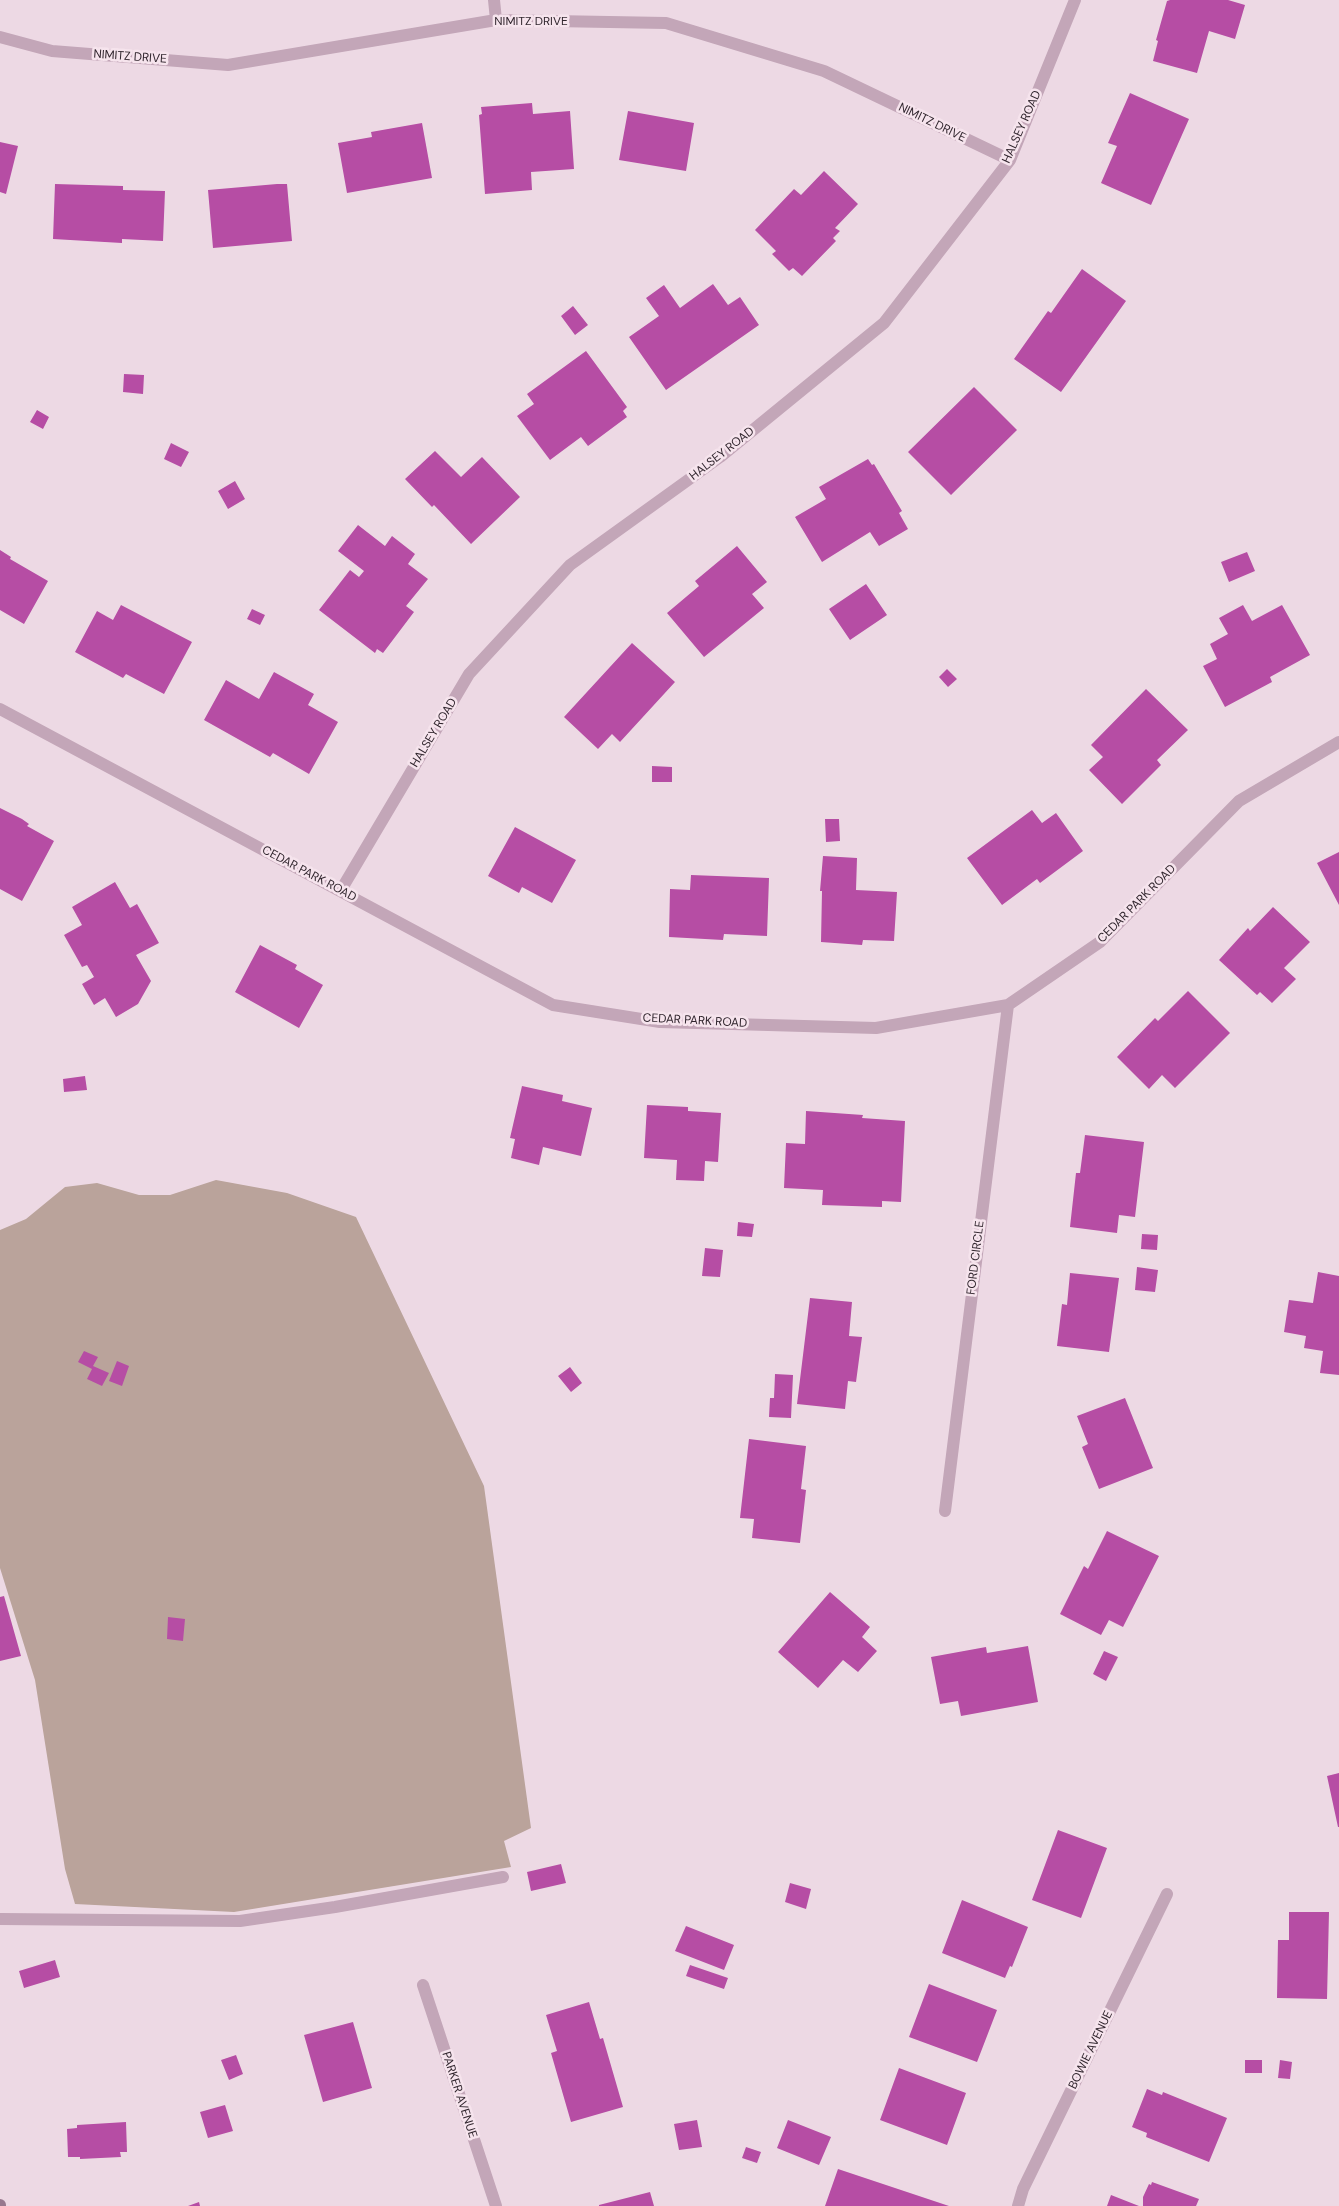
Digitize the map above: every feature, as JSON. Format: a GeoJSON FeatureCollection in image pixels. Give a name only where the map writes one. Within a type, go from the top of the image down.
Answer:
{"type":"FeatureCollection","features":[{"type":"Feature","properties":{"kind":"street"},"geometry":{"type":"LineString","coordinates":[[494,0],[496,20]]}},
{"type":"Feature","properties":{"kind":"street","name":"HALSEY ROAD"},"geometry":{"type":"LineString","coordinates":[[341,890],[469,674],[570,565],[720,458],[884,322],[1010,160],[1075,0]]}},
{"type":"Feature","properties":{"kind":"street","name":"NIMITZ DRIVE"},"geometry":{"type":"LineString","coordinates":[[0,37],[52,51],[228,64],[496,20],[666,23],[824,71],[1010,160]]}},
{"type":"Feature","properties":{"kind":"street","name":"CEDAR PARK ROAD"},"geometry":{"type":"LineString","coordinates":[[0,709],[553,1005],[660,1022],[876,1028],[1008,1005],[1100,942],[1240,801],[1339,742]]}},
{"type":"Feature","properties":{"kind":"street","name":"FORD CIRCLE"},"geometry":{"type":"LineString","coordinates":[[944,1511],[1008,1005]]}},
{"type":"Feature","properties":{"kind":"street"},"geometry":{"type":"LineString","coordinates":[[0,1919],[240,1921],[335,1907],[503,1877]]}},
{"type":"Feature","properties":{"kind":"street","name":"BOWIE AVENUE"},"geometry":{"type":"LineString","coordinates":[[1018,2206],[1023,2189],[1167,1894]]}},
{"type":"Feature","properties":{"kind":"street","name":"PARKER AVENUE"},"geometry":{"type":"LineString","coordinates":[[423,1985],[496,2206]]}},
{"type":"Feature","properties":{"kind":"shaded area"},"geometry":{"type":"Polygon","coordinates":[[[216,1180],[287,1193],[356,1217],[484,1486],[531,1828],[504,1841],[511,1867],[234,1912],[75,1904],[65,1869],[35,1680],[0,1568],[0,1230],[26,1219],[65,1187],[97,1183],[139,1195],[170,1195],[216,1180]]]}},
{"type":"Feature","properties":{"kind":"building"},"geometry":{"type":"Polygon","coordinates":[[[1228,0],[1245,5],[1235,39],[1209,31],[1197,73],[1153,61],[1158,41],[1156,40],[1167,1],[1228,0]]]}},
{"type":"Feature","properties":{"kind":"building"},"geometry":{"type":"Polygon","coordinates":[[[1130,93],[1189,119],[1151,205],[1101,183],[1117,146],[1108,143],[1130,93]]]}},
{"type":"Feature","properties":{"kind":"building"},"geometry":{"type":"Polygon","coordinates":[[[532,103],[533,114],[570,111],[574,169],[531,172],[532,190],[485,194],[479,115],[482,114],[481,107],[532,103]]]}},
{"type":"Feature","properties":{"kind":"building"},"geometry":{"type":"Polygon","coordinates":[[[628,111],[694,123],[686,171],[619,160],[628,111]]]}},
{"type":"Feature","properties":{"kind":"building"},"geometry":{"type":"Polygon","coordinates":[[[422,123],[432,178],[347,193],[338,143],[372,137],[371,132],[422,123]]]}},
{"type":"Feature","properties":{"kind":"building"},"geometry":{"type":"Polygon","coordinates":[[[0,142],[18,146],[6,194],[0,192],[0,142]]]}},
{"type":"Feature","properties":{"kind":"building"},"geometry":{"type":"Polygon","coordinates":[[[824,171],[858,204],[835,228],[840,231],[833,238],[836,241],[802,276],[793,268],[789,271],[772,254],[776,251],[755,230],[794,189],[801,195],[824,171]]]}},
{"type":"Feature","properties":{"kind":"building"},"geometry":{"type":"Polygon","coordinates":[[[55,184],[123,186],[123,190],[165,191],[163,241],[122,239],[122,243],[53,239],[55,184]]]}},
{"type":"Feature","properties":{"kind":"building"},"geometry":{"type":"Polygon","coordinates":[[[287,184],[292,241],[213,248],[208,190],[287,184]]]}},
{"type":"Feature","properties":{"kind":"building"},"geometry":{"type":"Polygon","coordinates":[[[1082,269],[1126,301],[1061,392],[1014,359],[1048,311],[1051,313],[1082,269]]]}},
{"type":"Feature","properties":{"kind":"building"},"geometry":{"type":"Polygon","coordinates":[[[713,284],[728,305],[740,297],[759,325],[666,390],[629,337],[659,316],[646,298],[664,285],[680,308],[713,284]]]}},
{"type":"Feature","properties":{"kind":"building"},"geometry":{"type":"Polygon","coordinates":[[[573,306],[588,325],[575,335],[561,316],[573,306]]]}},
{"type":"Feature","properties":{"kind":"building"},"geometry":{"type":"Polygon","coordinates":[[[586,351],[627,407],[623,411],[627,417],[588,446],[581,437],[550,460],[517,416],[534,404],[527,394],[586,351]]]}},
{"type":"Feature","properties":{"kind":"building"},"geometry":{"type":"Polygon","coordinates":[[[124,374],[144,375],[143,394],[123,392],[124,374]]]}},
{"type":"Feature","properties":{"kind":"building"},"geometry":{"type":"Polygon","coordinates":[[[974,387],[1017,430],[951,495],[908,452],[974,387]]]}},
{"type":"Feature","properties":{"kind":"building"},"geometry":{"type":"Polygon","coordinates":[[[37,410],[49,417],[43,429],[30,422],[37,410]]]}},
{"type":"Feature","properties":{"kind":"building"},"geometry":{"type":"Polygon","coordinates":[[[171,443],[189,452],[181,467],[164,459],[171,443]]]}},
{"type":"Feature","properties":{"kind":"building"},"geometry":{"type":"Polygon","coordinates":[[[435,451],[461,477],[482,457],[520,497],[471,544],[434,505],[432,507],[405,479],[435,451]]]}},
{"type":"Feature","properties":{"kind":"building"},"geometry":{"type":"Polygon","coordinates":[[[868,459],[872,465],[874,464],[902,511],[899,513],[908,529],[879,546],[870,532],[822,562],[795,517],[826,499],[819,487],[868,459]]]}},
{"type":"Feature","properties":{"kind":"building"},"geometry":{"type":"Polygon","coordinates":[[[235,481],[245,499],[228,509],[218,491],[235,481]]]}},
{"type":"Feature","properties":{"kind":"building"},"geometry":{"type":"Polygon","coordinates":[[[358,525],[385,546],[392,536],[415,554],[408,564],[428,579],[406,606],[414,612],[383,653],[377,649],[375,653],[319,610],[350,570],[359,577],[364,571],[338,551],[358,525]]]}},
{"type":"Feature","properties":{"kind":"building"},"geometry":{"type":"Polygon","coordinates":[[[737,546],[767,582],[752,594],[764,608],[704,657],[667,613],[699,586],[695,581],[737,546]]]}},
{"type":"Feature","properties":{"kind":"building"},"geometry":{"type":"Polygon","coordinates":[[[0,550],[11,557],[10,559],[48,581],[24,624],[0,610],[0,550]]]}},
{"type":"Feature","properties":{"kind":"building"},"geometry":{"type":"Polygon","coordinates":[[[1247,552],[1255,571],[1229,582],[1221,562],[1247,552]]]}},
{"type":"Feature","properties":{"kind":"building"},"geometry":{"type":"Polygon","coordinates":[[[866,584],[887,615],[850,640],[829,609],[866,584]]]}},
{"type":"Feature","properties":{"kind":"building"},"geometry":{"type":"Polygon","coordinates":[[[121,605],[192,642],[164,694],[126,674],[123,678],[75,652],[97,611],[113,620],[121,605]]]}},
{"type":"Feature","properties":{"kind":"building"},"geometry":{"type":"Polygon","coordinates":[[[1243,605],[1252,621],[1282,605],[1310,655],[1270,677],[1272,682],[1225,707],[1203,666],[1217,659],[1210,644],[1228,634],[1219,618],[1243,605]]]}},
{"type":"Feature","properties":{"kind":"building"},"geometry":{"type":"Polygon","coordinates":[[[252,609],[265,615],[260,625],[247,619],[252,609]]]}},
{"type":"Feature","properties":{"kind":"building"},"geometry":{"type":"Polygon","coordinates":[[[632,643],[675,682],[620,742],[612,734],[598,749],[564,717],[632,643]]]}},
{"type":"Feature","properties":{"kind":"building"},"geometry":{"type":"Polygon","coordinates":[[[947,669],[957,679],[948,687],[939,677],[947,669]]]}},
{"type":"Feature","properties":{"kind":"building"},"geometry":{"type":"Polygon","coordinates":[[[274,672],[314,694],[308,705],[338,722],[309,774],[273,753],[270,757],[204,720],[226,680],[259,699],[274,672]]]}},
{"type":"Feature","properties":{"kind":"building"},"geometry":{"type":"Polygon","coordinates":[[[1146,689],[1188,730],[1157,760],[1161,765],[1122,804],[1089,770],[1103,757],[1091,745],[1146,689]]]}},
{"type":"Feature","properties":{"kind":"building"},"geometry":{"type":"Polygon","coordinates":[[[652,766],[672,767],[672,782],[652,782],[652,766]]]}},
{"type":"Feature","properties":{"kind":"building"},"geometry":{"type":"Polygon","coordinates":[[[0,808],[22,819],[29,824],[27,826],[54,841],[22,901],[0,889],[0,808]]]}},
{"type":"Feature","properties":{"kind":"building"},"geometry":{"type":"Polygon","coordinates":[[[1032,810],[1042,823],[1056,813],[1083,851],[1040,883],[1037,879],[1002,905],[967,858],[1032,810]]]}},
{"type":"Feature","properties":{"kind":"building"},"geometry":{"type":"Polygon","coordinates":[[[825,819],[839,819],[840,841],[826,842],[825,819]]]}},
{"type":"Feature","properties":{"kind":"building"},"geometry":{"type":"Polygon","coordinates":[[[515,827],[576,860],[552,903],[522,887],[519,893],[488,876],[515,827]]]}},
{"type":"Feature","properties":{"kind":"building"},"geometry":{"type":"Polygon","coordinates":[[[1339,852],[1339,905],[1317,863],[1339,852]]]}},
{"type":"Feature","properties":{"kind":"building"},"geometry":{"type":"Polygon","coordinates":[[[823,856],[857,858],[856,890],[897,892],[894,941],[863,940],[862,945],[821,942],[822,891],[820,891],[823,856]]]}},
{"type":"Feature","properties":{"kind":"building"},"geometry":{"type":"Polygon","coordinates":[[[691,875],[769,878],[767,936],[724,934],[723,940],[669,937],[670,889],[690,890],[691,875]]]}},
{"type":"Feature","properties":{"kind":"building"},"geometry":{"type":"Polygon","coordinates":[[[115,882],[130,908],[137,904],[159,943],[136,955],[151,981],[138,1004],[116,1017],[105,998],[94,1005],[82,984],[94,977],[87,965],[82,967],[64,935],[82,925],[72,907],[115,882]]]}},
{"type":"Feature","properties":{"kind":"building"},"geometry":{"type":"Polygon","coordinates":[[[1273,907],[1310,942],[1284,968],[1296,979],[1272,1003],[1260,992],[1257,995],[1219,960],[1248,928],[1250,931],[1273,907]]]}},
{"type":"Feature","properties":{"kind":"building"},"geometry":{"type":"Polygon","coordinates":[[[260,945],[297,965],[295,969],[323,985],[299,1028],[235,992],[260,945]]]}},
{"type":"Feature","properties":{"kind":"building"},"geometry":{"type":"Polygon","coordinates":[[[1188,991],[1230,1033],[1175,1088],[1162,1075],[1149,1089],[1117,1057],[1155,1018],[1158,1021],[1188,991]]]}},
{"type":"Feature","properties":{"kind":"building"},"geometry":{"type":"Polygon","coordinates":[[[85,1076],[87,1090],[64,1092],[63,1079],[85,1076]]]}},
{"type":"Feature","properties":{"kind":"building"},"geometry":{"type":"Polygon","coordinates":[[[522,1086],[563,1095],[562,1101],[592,1108],[581,1156],[543,1147],[539,1165],[511,1158],[515,1139],[510,1138],[522,1086]]]}},
{"type":"Feature","properties":{"kind":"building"},"geometry":{"type":"Polygon","coordinates":[[[647,1105],[688,1107],[688,1111],[721,1113],[718,1162],[705,1161],[704,1181],[676,1180],[677,1160],[644,1158],[647,1105]]]}},
{"type":"Feature","properties":{"kind":"building"},"geometry":{"type":"Polygon","coordinates":[[[806,1111],[863,1115],[862,1118],[905,1121],[901,1202],[882,1201],[882,1207],[822,1205],[823,1190],[784,1188],[786,1143],[805,1144],[806,1111]]]}},
{"type":"Feature","properties":{"kind":"building"},"geometry":{"type":"Polygon","coordinates":[[[1085,1135],[1144,1142],[1135,1217],[1119,1215],[1117,1233],[1070,1227],[1076,1173],[1080,1173],[1085,1135]]]}},
{"type":"Feature","properties":{"kind":"building"},"geometry":{"type":"Polygon","coordinates":[[[738,1222],[754,1224],[752,1237],[737,1236],[738,1222]]]}},
{"type":"Feature","properties":{"kind":"building"},"geometry":{"type":"Polygon","coordinates":[[[1142,1234],[1158,1235],[1157,1250],[1141,1249],[1142,1234]]]}},
{"type":"Feature","properties":{"kind":"building"},"geometry":{"type":"Polygon","coordinates":[[[705,1248],[723,1250],[720,1277],[702,1276],[705,1248]]]}},
{"type":"Feature","properties":{"kind":"building"},"geometry":{"type":"Polygon","coordinates":[[[1137,1267],[1158,1270],[1155,1292],[1135,1290],[1137,1267]]]}},
{"type":"Feature","properties":{"kind":"building"},"geometry":{"type":"Polygon","coordinates":[[[1318,1272],[1339,1276],[1339,1375],[1320,1373],[1323,1351],[1304,1348],[1306,1336],[1284,1332],[1289,1300],[1313,1303],[1318,1272]]]}},
{"type":"Feature","properties":{"kind":"building"},"geometry":{"type":"Polygon","coordinates":[[[1070,1273],[1119,1278],[1109,1352],[1057,1346],[1062,1304],[1067,1305],[1070,1273]]]}},
{"type":"Feature","properties":{"kind":"building"},"geometry":{"type":"Polygon","coordinates":[[[810,1298],[852,1302],[849,1336],[862,1337],[856,1382],[848,1381],[845,1409],[797,1404],[810,1298]]]}},
{"type":"Feature","properties":{"kind":"building"},"geometry":{"type":"Polygon","coordinates":[[[84,1351],[98,1357],[93,1366],[109,1373],[102,1386],[87,1379],[92,1369],[78,1362],[84,1351]]]}},
{"type":"Feature","properties":{"kind":"building"},"geometry":{"type":"Polygon","coordinates":[[[117,1361],[129,1366],[122,1386],[109,1381],[117,1361]]]}},
{"type":"Feature","properties":{"kind":"building"},"geometry":{"type":"Polygon","coordinates":[[[570,1367],[582,1383],[571,1392],[558,1376],[570,1367]]]}},
{"type":"Feature","properties":{"kind":"building"},"geometry":{"type":"Polygon","coordinates":[[[775,1374],[793,1375],[791,1418],[769,1417],[770,1398],[774,1398],[775,1374]]]}},
{"type":"Feature","properties":{"kind":"building"},"geometry":{"type":"Polygon","coordinates":[[[1125,1398],[1153,1468],[1099,1489],[1082,1447],[1088,1444],[1077,1416],[1125,1398]]]}},
{"type":"Feature","properties":{"kind":"building"},"geometry":{"type":"Polygon","coordinates":[[[749,1439],[806,1446],[801,1489],[806,1490],[800,1543],[752,1538],[754,1519],[740,1518],[749,1439]]]}},
{"type":"Feature","properties":{"kind":"building"},"geometry":{"type":"Polygon","coordinates":[[[1107,1531],[1159,1556],[1123,1627],[1109,1620],[1101,1635],[1060,1614],[1084,1566],[1088,1569],[1107,1531]]]}},
{"type":"Feature","properties":{"kind":"building"},"geometry":{"type":"Polygon","coordinates":[[[830,1592],[870,1627],[862,1637],[877,1651],[858,1672],[843,1660],[818,1688],[778,1652],[830,1592]]]}},
{"type":"Feature","properties":{"kind":"building"},"geometry":{"type":"Polygon","coordinates":[[[4,1596],[21,1656],[0,1661],[0,1597],[4,1596]]]}},
{"type":"Feature","properties":{"kind":"building"},"geometry":{"type":"Polygon","coordinates":[[[168,1617],[185,1619],[183,1641],[167,1639],[168,1617]]]}},
{"type":"Feature","properties":{"kind":"building"},"geometry":{"type":"Polygon","coordinates":[[[1028,1646],[1038,1702],[961,1716],[958,1701],[940,1704],[931,1657],[986,1647],[987,1653],[1028,1646]]]}},
{"type":"Feature","properties":{"kind":"building"},"geometry":{"type":"Polygon","coordinates":[[[1104,1651],[1118,1657],[1106,1681],[1093,1674],[1104,1651]]]}},
{"type":"Feature","properties":{"kind":"building"},"geometry":{"type":"Polygon","coordinates":[[[1339,1773],[1339,1827],[1338,1827],[1327,1776],[1339,1773]]]}},
{"type":"Feature","properties":{"kind":"building"},"geometry":{"type":"Polygon","coordinates":[[[1058,1830],[1107,1848],[1081,1918],[1032,1900],[1058,1830]]]}},
{"type":"Feature","properties":{"kind":"building"},"geometry":{"type":"Polygon","coordinates":[[[561,1864],[566,1883],[531,1891],[527,1872],[561,1864]]]}},
{"type":"Feature","properties":{"kind":"building"},"geometry":{"type":"Polygon","coordinates":[[[790,1883],[811,1889],[806,1909],[785,1902],[790,1883]]]}},
{"type":"Feature","properties":{"kind":"building"},"geometry":{"type":"Polygon","coordinates":[[[962,1900],[1028,1927],[1012,1967],[1010,1966],[1005,1978],[942,1953],[962,1900]]]}},
{"type":"Feature","properties":{"kind":"building"},"geometry":{"type":"Polygon","coordinates":[[[1289,1912],[1329,1912],[1327,1999],[1277,1998],[1278,1940],[1289,1940],[1289,1912]]]}},
{"type":"Feature","properties":{"kind":"building"},"geometry":{"type":"Polygon","coordinates":[[[686,1926],[734,1945],[724,1970],[675,1951],[686,1926]]]}},
{"type":"Feature","properties":{"kind":"building"},"geometry":{"type":"Polygon","coordinates":[[[55,1960],[60,1977],[24,1988],[19,1971],[55,1960]]]}},
{"type":"Feature","properties":{"kind":"building"},"geometry":{"type":"Polygon","coordinates":[[[690,1965],[728,1978],[724,1989],[686,1976],[690,1965]]]}},
{"type":"Feature","properties":{"kind":"building"},"geometry":{"type":"Polygon","coordinates":[[[929,1984],[997,2010],[977,2062],[909,2037],[929,1984]]]}},
{"type":"Feature","properties":{"kind":"building"},"geometry":{"type":"Polygon","coordinates":[[[589,2002],[600,2039],[603,2038],[623,2107],[571,2122],[551,2053],[557,2051],[546,2015],[589,2002]]]}},
{"type":"Feature","properties":{"kind":"building"},"geometry":{"type":"Polygon","coordinates":[[[353,2022],[372,2088],[323,2102],[304,2035],[353,2022]]]}},
{"type":"Feature","properties":{"kind":"building"},"geometry":{"type":"Polygon","coordinates":[[[236,2055],[243,2074],[229,2080],[221,2060],[236,2055]]]}},
{"type":"Feature","properties":{"kind":"building"},"geometry":{"type":"Polygon","coordinates":[[[1245,2060],[1262,2060],[1262,2073],[1245,2073],[1245,2060]]]}},
{"type":"Feature","properties":{"kind":"building"},"geometry":{"type":"Polygon","coordinates":[[[1280,2060],[1292,2062],[1290,2079],[1278,2078],[1280,2060]]]}},
{"type":"Feature","properties":{"kind":"building"},"geometry":{"type":"Polygon","coordinates":[[[899,2068],[966,2093],[947,2145],[880,2120],[899,2068]]]}},
{"type":"Feature","properties":{"kind":"building"},"geometry":{"type":"Polygon","coordinates":[[[1147,2089],[1162,2095],[1163,2092],[1227,2118],[1209,2162],[1146,2137],[1147,2133],[1132,2127],[1147,2089]]]}},
{"type":"Feature","properties":{"kind":"building"},"geometry":{"type":"Polygon","coordinates":[[[225,2105],[233,2131],[208,2138],[200,2112],[225,2105]]]}},
{"type":"Feature","properties":{"kind":"building"},"geometry":{"type":"Polygon","coordinates":[[[697,2120],[702,2147],[679,2150],[674,2124],[697,2120]]]}},
{"type":"Feature","properties":{"kind":"building"},"geometry":{"type":"Polygon","coordinates":[[[788,2120],[831,2137],[819,2165],[777,2148],[788,2120]]]}},
{"type":"Feature","properties":{"kind":"building"},"geometry":{"type":"Polygon","coordinates":[[[126,2122],[127,2152],[120,2152],[121,2157],[80,2159],[80,2157],[68,2157],[67,2129],[77,2128],[77,2125],[126,2122]]]}},
{"type":"Feature","properties":{"kind":"building"},"geometry":{"type":"Polygon","coordinates":[[[746,2147],[761,2152],[757,2163],[742,2158],[746,2147]]]}},
{"type":"Feature","properties":{"kind":"building"},"geometry":{"type":"Polygon","coordinates":[[[838,2169],[949,2206],[825,2206],[838,2169]]]}},
{"type":"Feature","properties":{"kind":"building"},"geometry":{"type":"Polygon","coordinates":[[[1152,2182],[1199,2199],[1196,2206],[1143,2206],[1143,2197],[1149,2184],[1151,2185],[1152,2182]]]}},
{"type":"Feature","properties":{"kind":"building"},"geometry":{"type":"Polygon","coordinates":[[[650,2192],[654,2206],[599,2206],[599,2205],[650,2192]]]}},
{"type":"Feature","properties":{"kind":"building"},"geometry":{"type":"Polygon","coordinates":[[[1111,2195],[1139,2206],[1107,2206],[1111,2195]]]}},
{"type":"Feature","properties":{"kind":"building"},"geometry":{"type":"Polygon","coordinates":[[[199,2202],[200,2206],[188,2206],[199,2202]]]}}]}
